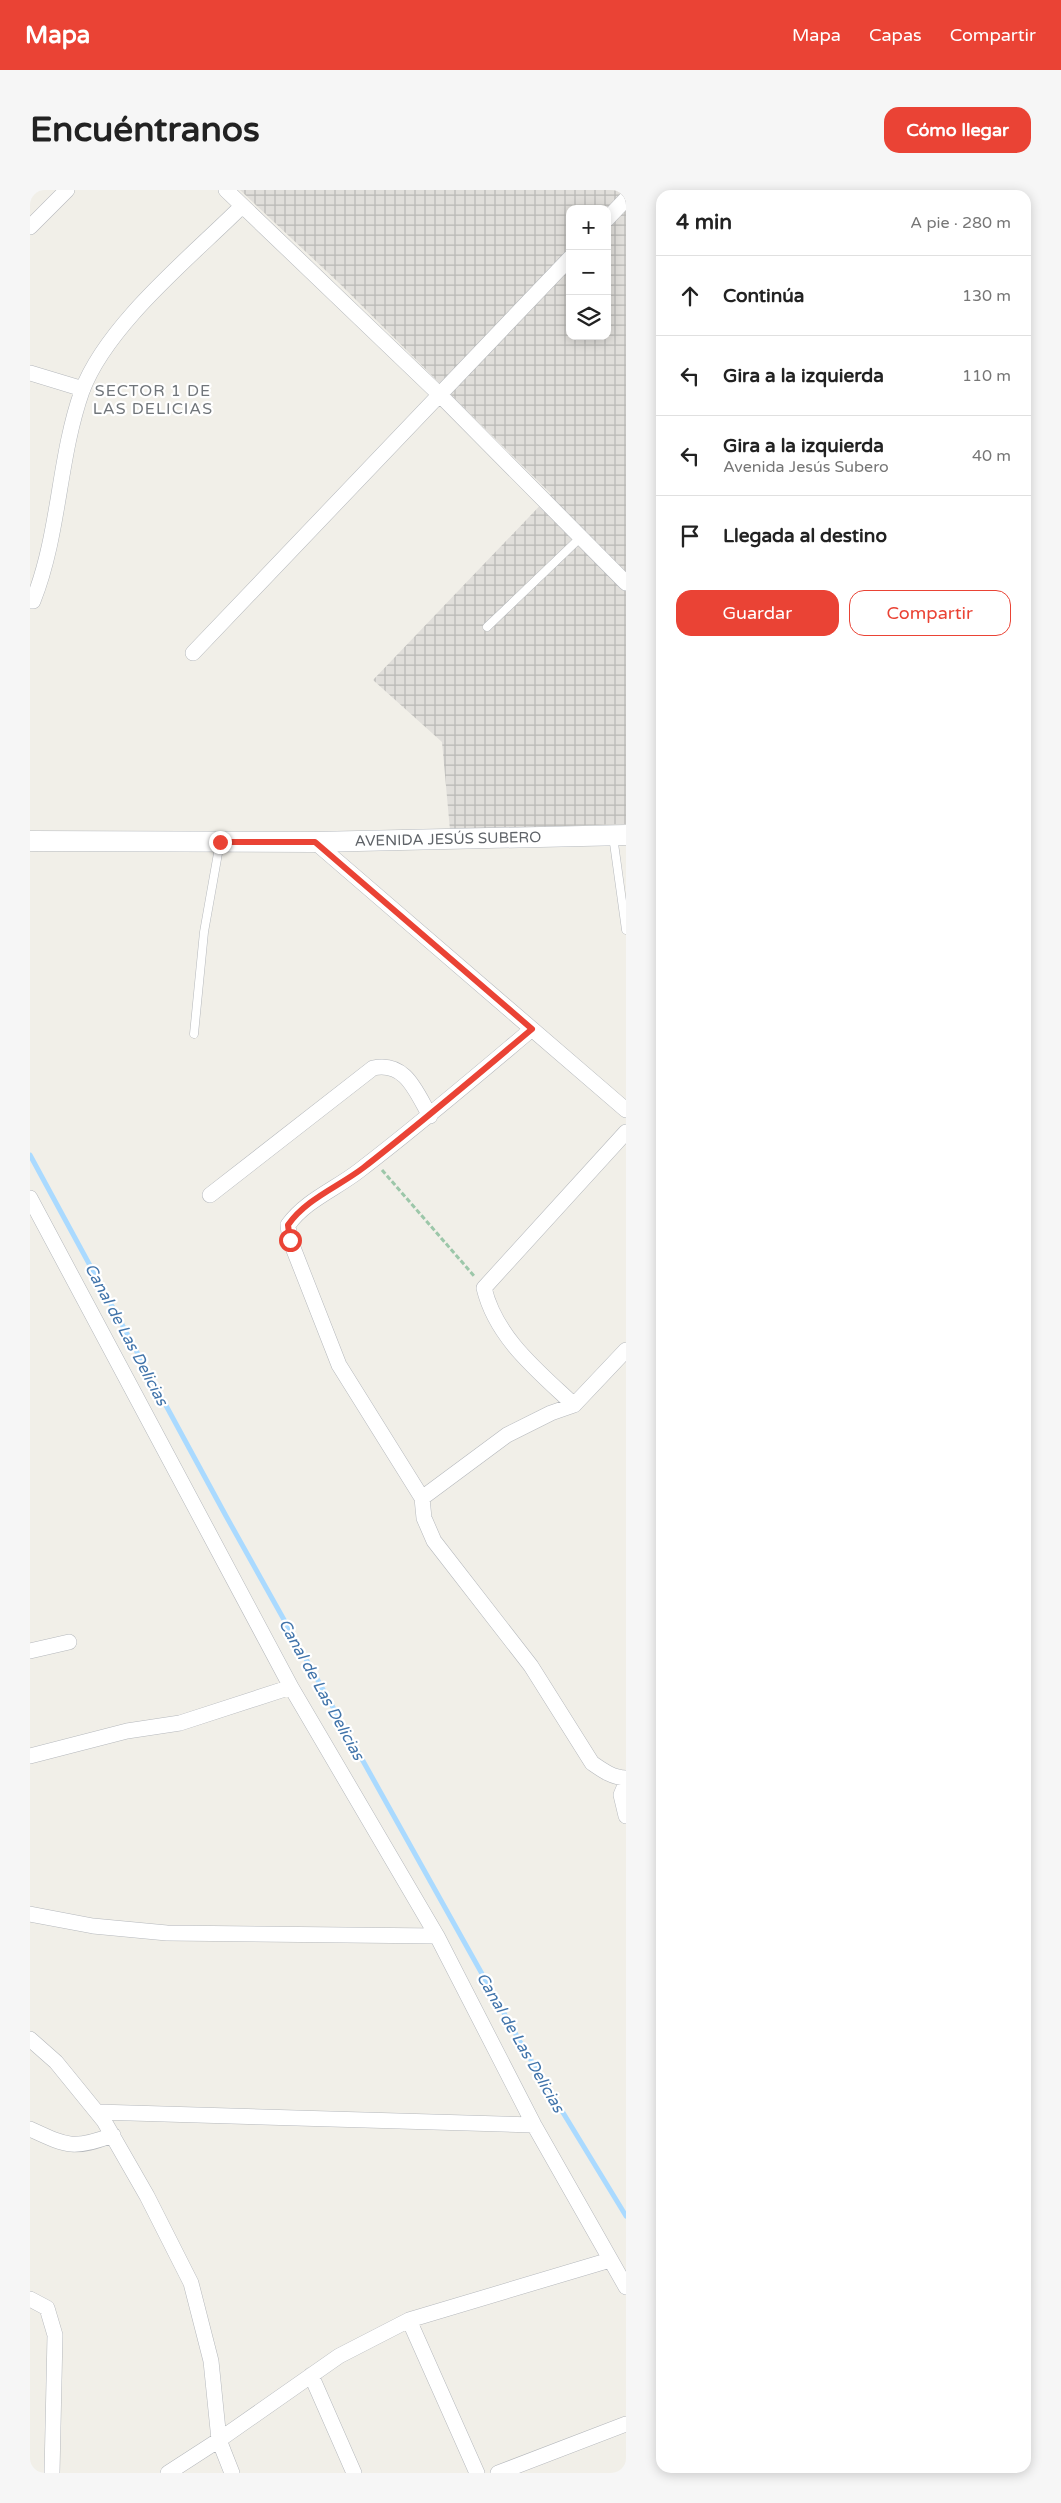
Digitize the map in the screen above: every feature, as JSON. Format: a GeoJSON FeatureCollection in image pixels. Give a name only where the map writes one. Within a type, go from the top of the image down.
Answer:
{"type":"FeatureCollection","features":[{"type":"Feature","properties":{"kind":"main road","name":"AVENIDA JESÚS SUBERO"},"geometry":{"type":"LineString","coordinates":[[30,841],[315,842],[619,835]]}},
{"type":"Feature","properties":{"kind":"street"},"geometry":{"type":"LineString","coordinates":[[30,227],[67,190]]}},
{"type":"Feature","properties":{"kind":"street"},"geometry":{"type":"LineString","coordinates":[[226,190],[440,395],[626,583]]}},
{"type":"Feature","properties":{"kind":"street"},"geometry":{"type":"LineString","coordinates":[[611,215],[626,199]]}},
{"type":"Feature","properties":{"kind":"street"},"geometry":{"type":"LineString","coordinates":[[30,601],[33,601],[40,584],[58,506],[66,450],[83,388],[118,330],[242,206]]}},
{"type":"Feature","properties":{"kind":"street"},"geometry":{"type":"LineString","coordinates":[[193,653],[566,262]]}},
{"type":"Feature","properties":{"kind":"street"},"geometry":{"type":"LineString","coordinates":[[30,373],[83,388]]}},
{"type":"Feature","properties":{"kind":"street"},"geometry":{"type":"LineString","coordinates":[[315,842],[626,1110]]}},
{"type":"Feature","properties":{"kind":"street"},"geometry":{"type":"LineString","coordinates":[[532,1029],[430,1116],[374,1160],[350,1178],[298,1211],[288,1225],[290,1240],[340,1365],[422,1498],[424,1518],[434,1541],[526,1659],[592,1763],[604,1772],[620,1778],[626,1778]]}},
{"type":"Feature","properties":{"kind":"street"},"geometry":{"type":"LineString","coordinates":[[210,1195],[373,1068],[386,1066],[404,1073],[430,1116]]}},
{"type":"Feature","properties":{"kind":"street"},"geometry":{"type":"LineString","coordinates":[[574,1405],[527,1362],[504,1332],[488,1306],[484,1288],[626,1132]]}},
{"type":"Feature","properties":{"kind":"street"},"geometry":{"type":"LineString","coordinates":[[30,1198],[291,1687],[437,1936],[534,2125],[626,2287]]}},
{"type":"Feature","properties":{"kind":"street"},"geometry":{"type":"LineString","coordinates":[[422,1498],[507,1435],[551,1412],[574,1405],[625,1352]]}},
{"type":"Feature","properties":{"kind":"street"},"geometry":{"type":"LineString","coordinates":[[30,1651],[69,1642]]}},
{"type":"Feature","properties":{"kind":"street"},"geometry":{"type":"LineString","coordinates":[[30,1756],[127,1731],[180,1723],[291,1687]]}},
{"type":"Feature","properties":{"kind":"street"},"geometry":{"type":"LineString","coordinates":[[626,1783],[621,1795],[626,1816]]}},
{"type":"Feature","properties":{"kind":"street"},"geometry":{"type":"LineString","coordinates":[[30,1914],[93,1926],[166,1934],[437,1936]]}},
{"type":"Feature","properties":{"kind":"street"},"geometry":{"type":"LineString","coordinates":[[30,2039],[56,2062],[97,2112],[113,2135],[147,2196],[191,2284],[211,2361],[219,2440],[232,2473]]}},
{"type":"Feature","properties":{"kind":"street"},"geometry":{"type":"LineString","coordinates":[[97,2112],[534,2125]]}},
{"type":"Feature","properties":{"kind":"street"},"geometry":{"type":"LineString","coordinates":[[30,2129],[66,2145],[92,2143],[113,2135]]}},
{"type":"Feature","properties":{"kind":"street"},"geometry":{"type":"LineString","coordinates":[[168,2473],[219,2440],[339,2356],[409,2320],[610,2260]]}},
{"type":"Feature","properties":{"kind":"street"},"geometry":{"type":"LineString","coordinates":[[30,2299],[47,2308],[56,2335],[52,2473]]}},
{"type":"Feature","properties":{"kind":"street"},"geometry":{"type":"LineString","coordinates":[[409,2320],[477,2473]]}},
{"type":"Feature","properties":{"kind":"street"},"geometry":{"type":"LineString","coordinates":[[310,2375],[354,2473]]}},
{"type":"Feature","properties":{"kind":"street"},"geometry":{"type":"LineString","coordinates":[[498,2473],[626,2424]]}},
{"type":"Feature","properties":{"kind":"lane"},"geometry":{"type":"LineString","coordinates":[[487,627],[581,537]]}},
{"type":"Feature","properties":{"kind":"lane"},"geometry":{"type":"LineString","coordinates":[[619,835],[626,930]]}},
{"type":"Feature","properties":{"kind":"lane"},"geometry":{"type":"LineString","coordinates":[[194,1034],[204,932],[220,842]]}},
{"type":"Feature","properties":{"kind":"path"},"geometry":{"type":"LineString","coordinates":[[374,1160],[484,1288]]}},
{"type":"Feature","properties":{"kind":"shaded area"},"geometry":{"type":"Polygon","coordinates":[[[240,190],[626,190],[626,824],[450,830],[442,742],[373,680],[551,494],[339,283],[240,190]]]}},
{"type":"Feature","properties":{"kind":"waterway","name":"Canal de Las Delicias"},"geometry":{"type":"LineString","coordinates":[[30,1155],[226,1516],[523,2047],[626,2216]]}},
{"type":"Feature","properties":{"kind":"district","name":"SECTOR 1 DE LAS DELICIAS"},"geometry":{"type":"Point","coordinates":[153,399]}},
{"type":"Feature","properties":{"kind":"route"},"geometry":{"type":"LineString","coordinates":[[220,842],[315,842],[532,1029],[430,1116],[350,1178],[298,1211],[288,1225],[290,1240]]}}]}
